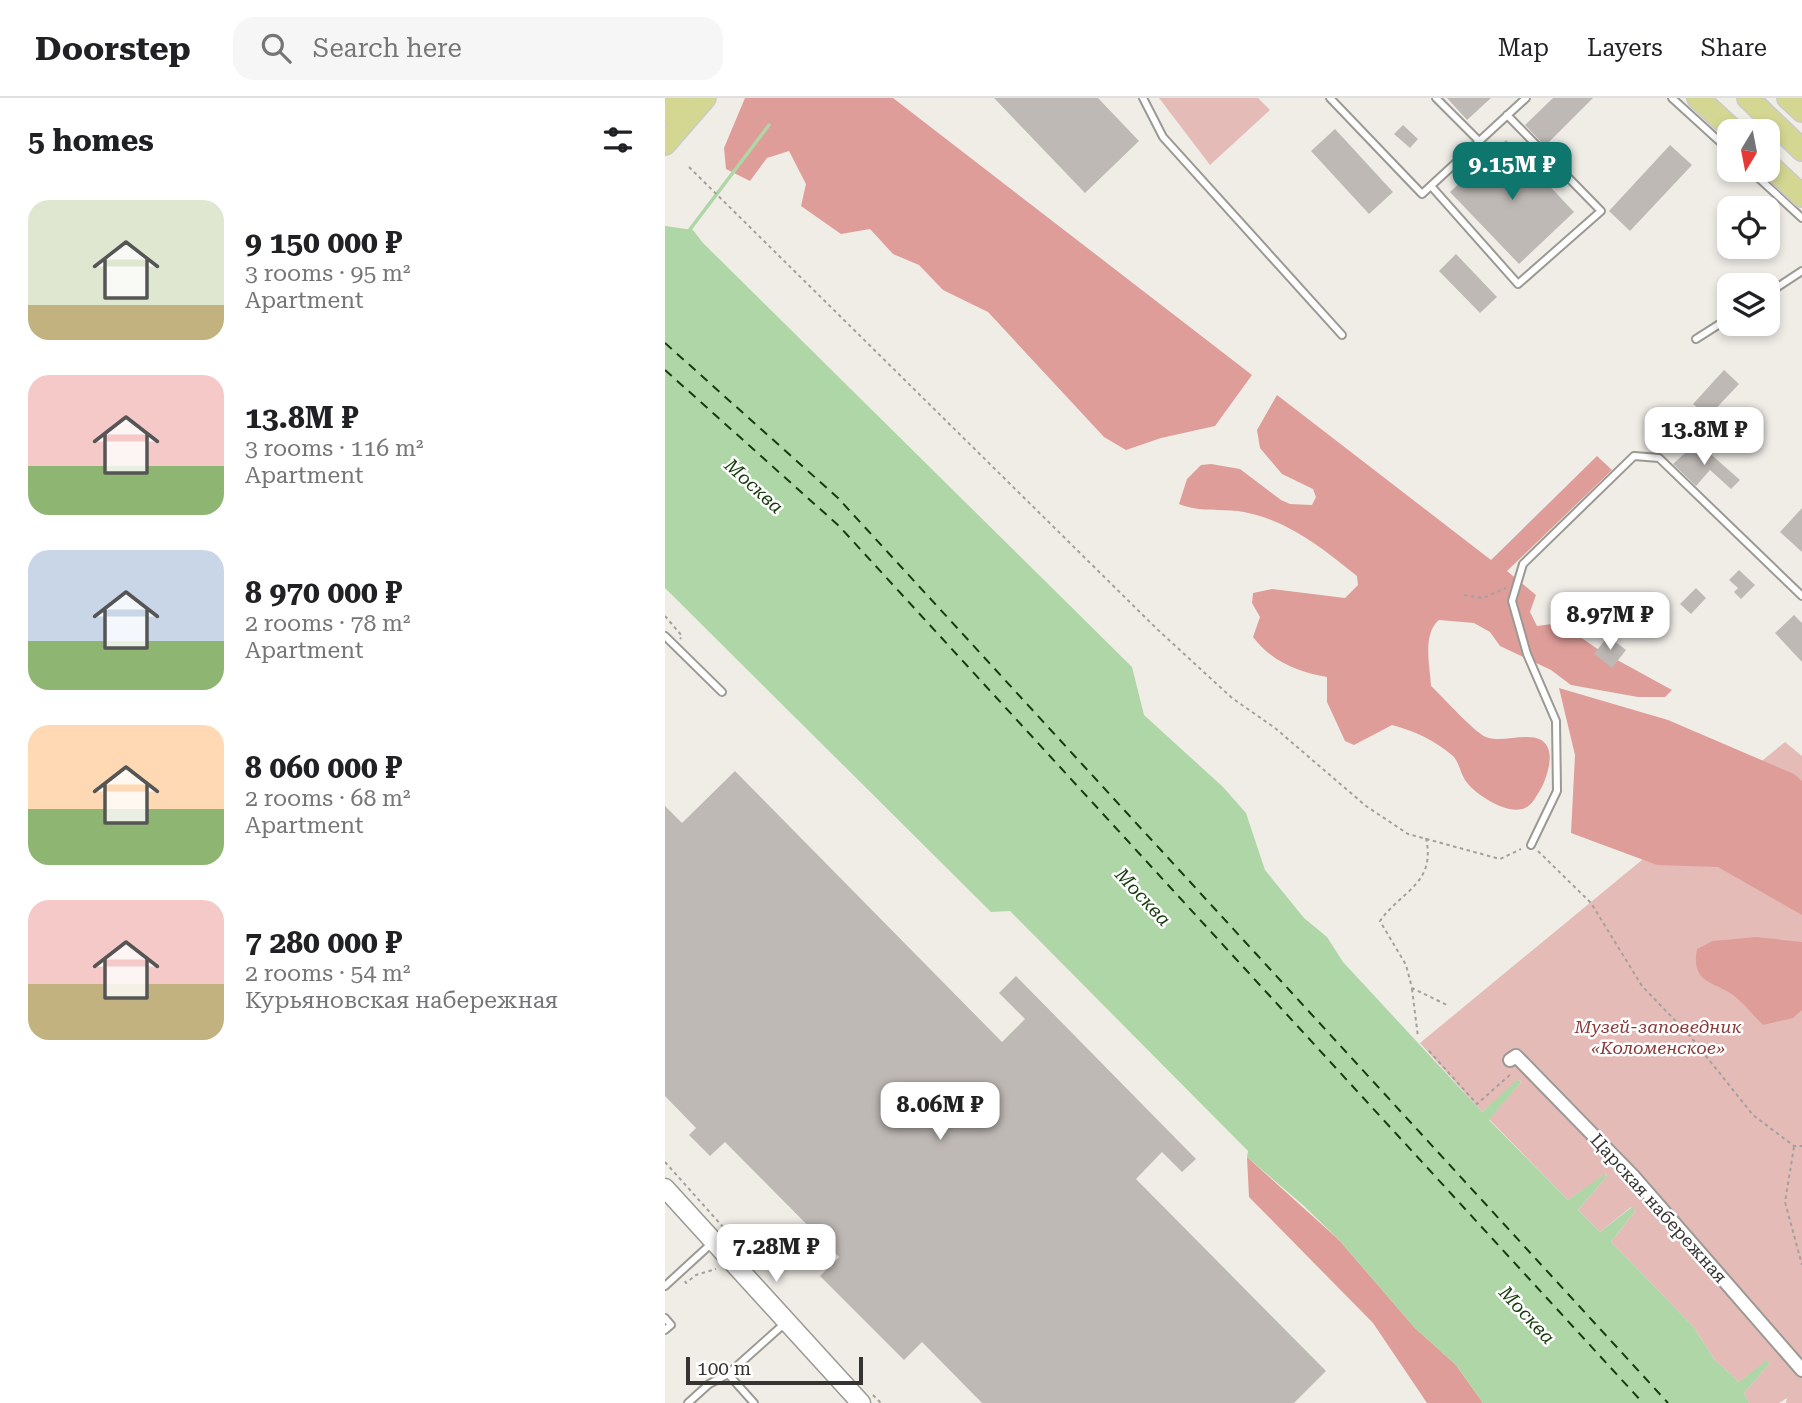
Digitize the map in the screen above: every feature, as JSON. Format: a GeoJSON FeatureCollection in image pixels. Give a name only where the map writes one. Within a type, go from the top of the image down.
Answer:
{"type":"FeatureCollection","features":[{"type":"Feature","properties":{"kind":"main road"},"geometry":{"type":"LineString","coordinates":[[665,113],[679,98]]}},
{"type":"Feature","properties":{"kind":"main road"},"geometry":{"type":"LineString","coordinates":[[665,144],[705,98]]}},
{"type":"Feature","properties":{"kind":"main road"},"geometry":{"type":"LineString","coordinates":[[1698,98],[1721,119]]}},
{"type":"Feature","properties":{"kind":"main road"},"geometry":{"type":"LineString","coordinates":[[1748,98],[1802,150]]}},
{"type":"Feature","properties":{"kind":"main road"},"geometry":{"type":"LineString","coordinates":[[1788,98],[1802,111]]}},
{"type":"Feature","properties":{"kind":"main road"},"geometry":{"type":"LineString","coordinates":[[1780,175],[1802,195]]}},
{"type":"Feature","properties":{"kind":"street","name":"Царская набережная"},"geometry":{"type":"LineString","coordinates":[[1514,1064],[1516,1056],[1633,1176],[1802,1370]]}},
{"type":"Feature","properties":{"kind":"street"},"geometry":{"type":"LineString","coordinates":[[665,1188],[712,1243],[861,1403]]}},
{"type":"Feature","properties":{"kind":"lane"},"geometry":{"type":"LineString","coordinates":[[1143,98],[1163,137],[1342,335]]}},
{"type":"Feature","properties":{"kind":"lane"},"geometry":{"type":"LineString","coordinates":[[1330,98],[1422,194],[1526,98]]}},
{"type":"Feature","properties":{"kind":"lane"},"geometry":{"type":"LineString","coordinates":[[1436,98],[1479,141]]}},
{"type":"Feature","properties":{"kind":"lane"},"geometry":{"type":"LineString","coordinates":[[1672,98],[1717,139]]}},
{"type":"Feature","properties":{"kind":"lane"},"geometry":{"type":"LineString","coordinates":[[1431,186],[1518,284],[1601,211],[1507,115]]}},
{"type":"Feature","properties":{"kind":"lane"},"geometry":{"type":"LineString","coordinates":[[1763,182],[1802,218]]}},
{"type":"Feature","properties":{"kind":"lane"},"geometry":{"type":"LineString","coordinates":[[1780,285],[1802,271]]}},
{"type":"Feature","properties":{"kind":"lane"},"geometry":{"type":"LineString","coordinates":[[1696,339],[1717,326]]}},
{"type":"Feature","properties":{"kind":"lane"},"geometry":{"type":"LineString","coordinates":[[1531,845],[1556,790],[1556,721],[1527,654],[1512,601],[1517,582],[1523,564],[1634,456],[1659,458],[1802,596]]}},
{"type":"Feature","properties":{"kind":"lane"},"geometry":{"type":"LineString","coordinates":[[665,636],[722,692]]}},
{"type":"Feature","properties":{"kind":"lane"},"geometry":{"type":"LineString","coordinates":[[665,1286],[712,1243]]}},
{"type":"Feature","properties":{"kind":"lane"},"geometry":{"type":"LineString","coordinates":[[665,1318],[671,1325],[665,1329]]}},
{"type":"Feature","properties":{"kind":"lane"},"geometry":{"type":"LineString","coordinates":[[688,1403],[709,1384],[728,1374],[786,1323]]}},
{"type":"Feature","properties":{"kind":"lane"},"geometry":{"type":"LineString","coordinates":[[728,1374],[754,1403]]}},
{"type":"Feature","properties":{"kind":"path"},"geometry":{"type":"LineString","coordinates":[[689,167],[1157,629],[1232,698],[1275,727],[1366,806],[1408,834],[1500,859],[1531,845],[1591,903],[1642,986],[1690,1036],[1753,1115],[1794,1146],[1802,1146]]}},
{"type":"Feature","properties":{"kind":"path"},"geometry":{"type":"LineString","coordinates":[[1464,594],[1483,598],[1517,582]]}},
{"type":"Feature","properties":{"kind":"path"},"geometry":{"type":"LineString","coordinates":[[665,615],[683,636]]}},
{"type":"Feature","properties":{"kind":"path"},"geometry":{"type":"LineString","coordinates":[[1418,1037],[1412,988],[1406,965],[1380,921],[1390,906],[1426,873],[1426,837]]}},
{"type":"Feature","properties":{"kind":"path"},"geometry":{"type":"LineString","coordinates":[[1412,988],[1448,1006]]}},
{"type":"Feature","properties":{"kind":"path"},"geometry":{"type":"LineString","coordinates":[[1429,1051],[1477,1104],[1514,1064]]}},
{"type":"Feature","properties":{"kind":"path"},"geometry":{"type":"LineString","coordinates":[[1794,1146],[1785,1202],[1802,1265]]}},
{"type":"Feature","properties":{"kind":"path"},"geometry":{"type":"LineString","coordinates":[[665,1162],[747,1255]]}},
{"type":"Feature","properties":{"kind":"path"},"geometry":{"type":"LineString","coordinates":[[679,1274],[686,1283],[696,1275],[720,1268]]}},
{"type":"Feature","properties":{"kind":"green space"},"geometry":{"type":"Polygon","coordinates":[[[1159,98],[1258,98],[1270,110],[1210,165],[1159,98]]]}},
{"type":"Feature","properties":{"kind":"green space","name":"Музей-заповедник «Коломенское»"},"geometry":{"type":"Polygon","coordinates":[[[1785,742],[1802,756],[1802,1403],[1786,1403],[1787,1398],[1779,1403],[1749,1403],[1744,1393],[1770,1363],[1767,1361],[1739,1382],[1714,1359],[1693,1326],[1611,1242],[1635,1211],[1631,1207],[1600,1232],[1578,1210],[1606,1174],[1568,1200],[1489,1119],[1521,1082],[1519,1080],[1482,1112],[1420,1043],[1785,742]]]}},
{"type":"Feature","properties":{"kind":"shaded area"},"geometry":{"type":"Polygon","coordinates":[[[745,98],[893,98],[1252,375],[1215,426],[1161,438],[1126,450],[1104,437],[988,312],[943,290],[919,265],[893,254],[870,229],[841,234],[801,206],[806,184],[789,151],[767,158],[750,181],[726,169],[724,148],[745,98]]]}},
{"type":"Feature","properties":{"kind":"shaded area"},"geometry":{"type":"Polygon","coordinates":[[[1277,395],[1491,560],[1597,456],[1612,470],[1507,571],[1536,595],[1530,612],[1537,626],[1560,623],[1599,650],[1672,690],[1665,697],[1638,697],[1571,685],[1551,670],[1500,646],[1490,632],[1474,623],[1439,620],[1430,633],[1431,686],[1486,737],[1531,737],[1545,743],[1550,756],[1549,767],[1544,783],[1533,801],[1518,810],[1501,806],[1483,797],[1469,786],[1453,756],[1431,741],[1400,727],[1392,725],[1354,745],[1345,741],[1327,702],[1327,677],[1286,664],[1268,653],[1253,637],[1260,617],[1252,603],[1253,593],[1272,589],[1345,598],[1358,585],[1357,576],[1318,546],[1276,522],[1244,512],[1179,504],[1187,479],[1201,465],[1211,464],[1240,469],[1290,504],[1312,505],[1316,497],[1313,489],[1282,474],[1260,448],[1257,430],[1277,395]]]}},
{"type":"Feature","properties":{"kind":"shaded area"},"geometry":{"type":"Polygon","coordinates":[[[1559,688],[1668,720],[1794,774],[1802,781],[1802,915],[1718,867],[1657,865],[1571,833],[1575,755],[1559,688]]]}},
{"type":"Feature","properties":{"kind":"shaded area"},"geometry":{"type":"Polygon","coordinates":[[[1756,937],[1802,942],[1802,1010],[1793,1018],[1763,1025],[1734,996],[1704,978],[1697,968],[1697,949],[1713,941],[1756,937]]]}},
{"type":"Feature","properties":{"kind":"shaded area"},"geometry":{"type":"Polygon","coordinates":[[[1247,1157],[1339,1240],[1415,1328],[1456,1365],[1483,1403],[1427,1403],[1373,1323],[1249,1197],[1247,1157]]]}},
{"type":"Feature","properties":{"kind":"water","name":"Москва"},"geometry":{"type":"Polygon","coordinates":[[[665,226],[693,230],[703,243],[1132,667],[1144,715],[1223,787],[1246,813],[1265,870],[1304,918],[1327,937],[1343,962],[1482,1112],[1518,1079],[1521,1082],[1489,1120],[1568,1200],[1605,1174],[1607,1176],[1578,1210],[1600,1232],[1632,1207],[1635,1211],[1611,1242],[1693,1326],[1714,1359],[1739,1382],[1767,1360],[1770,1363],[1744,1393],[1749,1403],[1483,1403],[1456,1365],[1415,1328],[1339,1240],[1247,1157],[1248,1151],[1010,911],[991,912],[665,588],[665,226]]]}},
{"type":"Feature","properties":{"kind":"building"},"geometry":{"type":"Polygon","coordinates":[[[994,98],[1098,98],[1139,141],[1085,193],[994,98]]]}},
{"type":"Feature","properties":{"kind":"building"},"geometry":{"type":"Polygon","coordinates":[[[1447,98],[1491,98],[1467,120],[1447,98]]]}},
{"type":"Feature","properties":{"kind":"building"},"geometry":{"type":"Polygon","coordinates":[[[1553,98],[1593,98],[1545,146],[1525,125],[1553,98]]]}},
{"type":"Feature","properties":{"kind":"building"},"geometry":{"type":"Polygon","coordinates":[[[1403,125],[1418,139],[1410,148],[1394,134],[1403,125]]]}},
{"type":"Feature","properties":{"kind":"building"},"geometry":{"type":"Polygon","coordinates":[[[1335,129],[1393,192],[1369,214],[1311,151],[1335,129]]]}},
{"type":"Feature","properties":{"kind":"building"},"geometry":{"type":"Polygon","coordinates":[[[1506,140],[1574,212],[1519,264],[1450,192],[1506,140]]]}},
{"type":"Feature","properties":{"kind":"building"},"geometry":{"type":"Polygon","coordinates":[[[1670,145],[1692,165],[1630,231],[1609,211],[1670,145]]]}},
{"type":"Feature","properties":{"kind":"building"},"geometry":{"type":"Polygon","coordinates":[[[1456,254],[1497,297],[1480,313],[1439,271],[1456,254]]]}},
{"type":"Feature","properties":{"kind":"building"},"geometry":{"type":"Polygon","coordinates":[[[1724,370],[1739,384],[1708,417],[1693,404],[1724,370]]]}},
{"type":"Feature","properties":{"kind":"building"},"geometry":{"type":"Polygon","coordinates":[[[1697,442],[1740,480],[1731,489],[1710,470],[1696,486],[1673,464],[1697,442]]]}},
{"type":"Feature","properties":{"kind":"building"},"geometry":{"type":"Polygon","coordinates":[[[1802,508],[1802,552],[1780,532],[1802,508]]]}},
{"type":"Feature","properties":{"kind":"building"},"geometry":{"type":"Polygon","coordinates":[[[1739,570],[1755,585],[1741,599],[1734,592],[1738,588],[1729,580],[1739,570]]]}},
{"type":"Feature","properties":{"kind":"building"},"geometry":{"type":"Polygon","coordinates":[[[1696,588],[1706,598],[1691,614],[1680,604],[1696,588]]]}},
{"type":"Feature","properties":{"kind":"building"},"geometry":{"type":"Polygon","coordinates":[[[1794,615],[1802,623],[1802,662],[1775,633],[1794,615]]]}},
{"type":"Feature","properties":{"kind":"building"},"geometry":{"type":"Polygon","coordinates":[[[1608,636],[1626,650],[1612,668],[1594,654],[1608,636]]]}},
{"type":"Feature","properties":{"kind":"building"},"geometry":{"type":"Polygon","coordinates":[[[735,771],[1002,1042],[1025,1019],[999,993],[1016,976],[1196,1159],[1182,1172],[1162,1152],[1136,1179],[1326,1371],[1294,1403],[982,1403],[922,1342],[904,1360],[820,1276],[839,1257],[725,1142],[710,1156],[689,1135],[696,1128],[665,1096],[665,806],[682,823],[735,771]]]}},
{"type":"Feature","properties":{"kind":"waterway"},"geometry":{"type":"LineString","coordinates":[[688,232],[769,125]]}},
{"type":"Feature","properties":{"kind":"ferry route"},"geometry":{"type":"LineString","coordinates":[[665,343],[838,498],[1668,1403]]}},
{"type":"Feature","properties":{"kind":"ferry route"},"geometry":{"type":"LineString","coordinates":[[665,370],[839,526],[1643,1403]]}}]}
